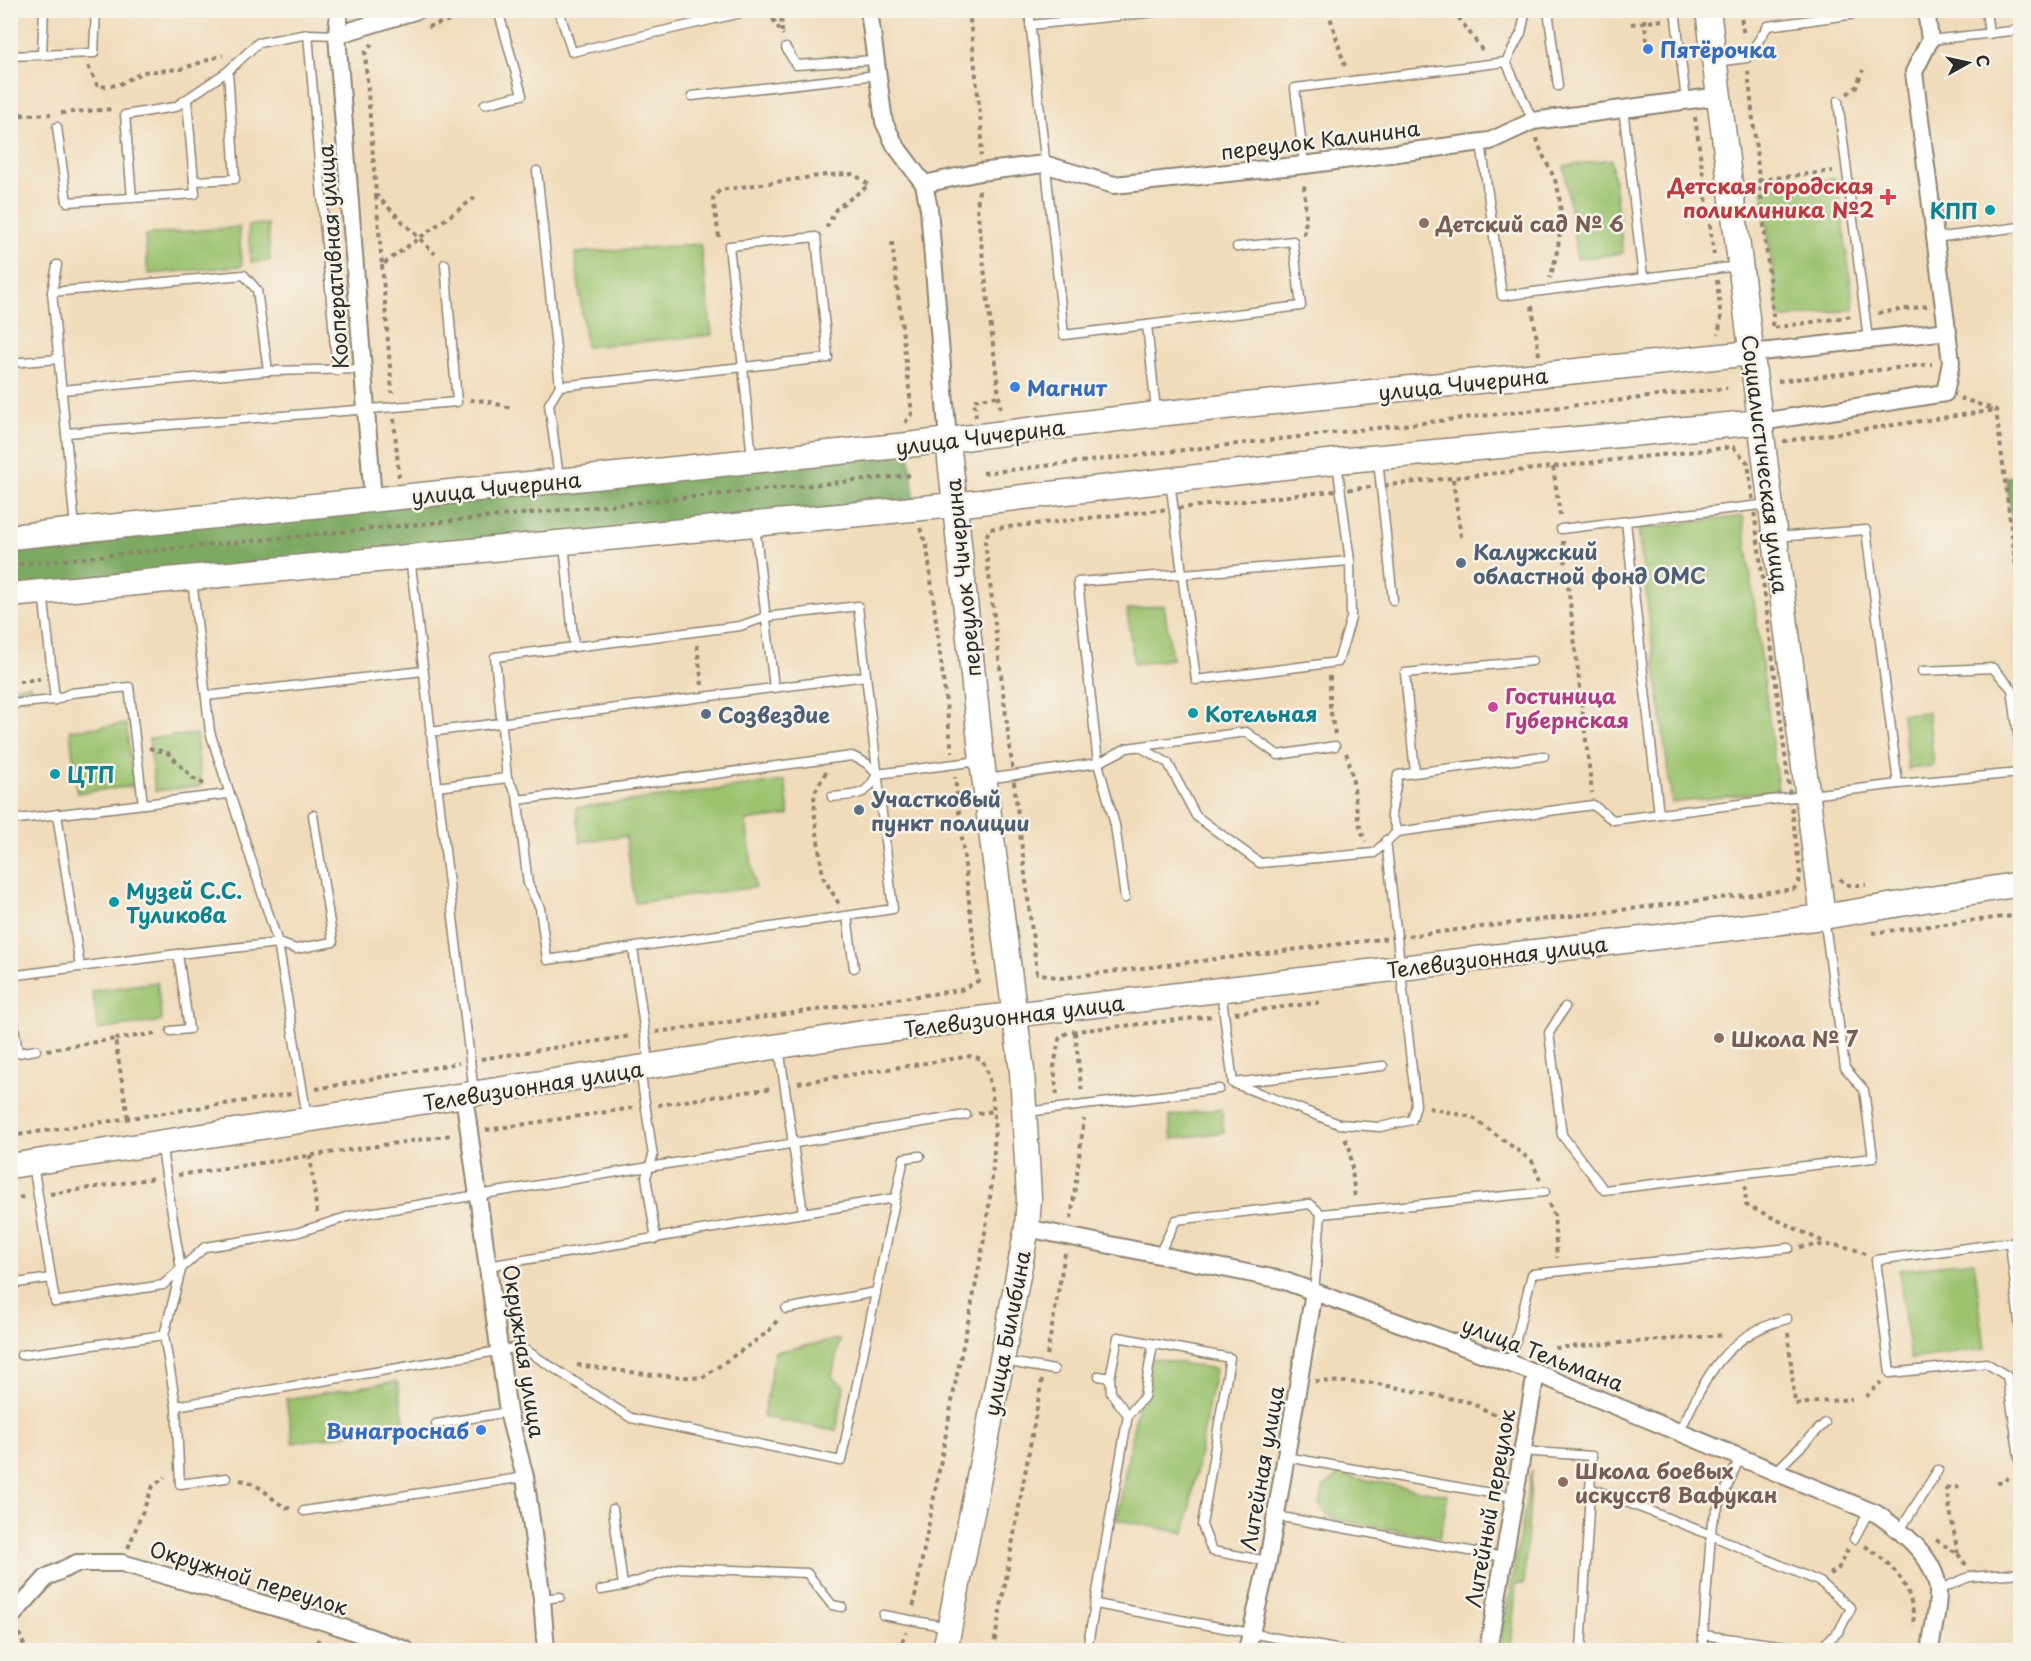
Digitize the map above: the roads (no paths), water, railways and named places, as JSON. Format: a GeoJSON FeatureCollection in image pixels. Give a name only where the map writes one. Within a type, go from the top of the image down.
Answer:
{"type":"FeatureCollection","features":[{"type":"Feature","properties":{"kind":"street","name":"Кооперативная улица"},"geometry":{"type":"LineString","coordinates":[[339,10],[337,34],[373,492]]}},
{"type":"Feature","properties":{"kind":"street"},"geometry":{"type":"LineString","coordinates":[[337,34],[418,10]]}},
{"type":"Feature","properties":{"kind":"street","name":"переулок Чичерина"},"geometry":{"type":"LineString","coordinates":[[869,10],[884,122],[895,145],[924,184],[929,208],[954,506],[983,770],[1014,1013]]}},
{"type":"Feature","properties":{"kind":"street","name":"Социалистическая улица"},"geometry":{"type":"LineString","coordinates":[[1708,10],[1715,62],[1702,98],[1741,266],[1761,422],[1762,505],[1776,537],[1800,797],[1823,917]]}},
{"type":"Feature","properties":{"kind":"street"},"geometry":{"type":"LineString","coordinates":[[10,595],[954,506],[1337,460],[1761,422],[1945,393],[1951,362],[1914,72],[1930,40],[1926,10]]}},
{"type":"Feature","properties":{"kind":"street","name":"переулок Калинина"},"geometry":{"type":"LineString","coordinates":[[924,184],[980,172],[1044,164],[1114,185],[1304,165],[1490,141],[1533,120],[1702,98]]}},
{"type":"Feature","properties":{"kind":"street","name":"улица Чичерина"},"geometry":{"type":"LineString","coordinates":[[10,537],[75,531],[373,492],[559,481],[948,440],[1156,414],[1948,331]]}},
{"type":"Feature","properties":{"kind":"street","name":"Телевизионная улица"},"geometry":{"type":"LineString","coordinates":[[22,1164],[779,1046],[1014,1013],[1823,917],[2020,884]]}},
{"type":"Feature","properties":{"kind":"street","name":"улица Билибина"},"geometry":{"type":"LineString","coordinates":[[947,1639],[1026,1228],[1029,1178],[1025,1112],[1014,1013]]}},
{"type":"Feature","properties":{"kind":"street","name":"Окружная улица"},"geometry":{"type":"LineString","coordinates":[[469,1094],[470,1133],[508,1412],[525,1477],[542,1599],[546,1650]]}},
{"type":"Feature","properties":{"kind":"street","name":"улица Тельмана"},"geometry":{"type":"LineString","coordinates":[[1026,1228],[1282,1280],[1536,1373],[1903,1525],[1932,1568],[1938,1590],[1930,1650]]}},
{"type":"Feature","properties":{"kind":"street","name":"Литейная улица"},"geometry":{"type":"LineString","coordinates":[[1247,1650],[1268,1561],[1314,1292]]}},
{"type":"Feature","properties":{"kind":"street","name":"Литейный переулок"},"geometry":{"type":"LineString","coordinates":[[1488,1650],[1536,1373]]}},
{"type":"Feature","properties":{"kind":"street","name":"Окружной переулок"},"geometry":{"type":"LineString","coordinates":[[10,1618],[46,1577],[77,1563],[122,1563],[329,1623],[406,1650]]}},
{"type":"Feature","properties":{"kind":"lane"},"geometry":{"type":"LineString","coordinates":[[42,53],[44,10]]}},
{"type":"Feature","properties":{"kind":"lane"},"geometry":{"type":"LineString","coordinates":[[10,56],[42,53],[94,53],[96,10]]}},
{"type":"Feature","properties":{"kind":"lane"},"geometry":{"type":"LineString","coordinates":[[485,104],[522,95],[498,10]]}},
{"type":"Feature","properties":{"kind":"lane"},"geometry":{"type":"LineString","coordinates":[[559,10],[572,52],[754,10]]}},
{"type":"Feature","properties":{"kind":"lane"},"geometry":{"type":"LineString","coordinates":[[1029,10],[1064,334],[1301,306],[1293,241],[1237,247]]}},
{"type":"Feature","properties":{"kind":"lane"},"geometry":{"type":"LineString","coordinates":[[1030,25],[1176,10]]}},
{"type":"Feature","properties":{"kind":"lane"},"geometry":{"type":"LineString","coordinates":[[1506,62],[1521,33],[1526,10]]}},
{"type":"Feature","properties":{"kind":"lane"},"geometry":{"type":"LineString","coordinates":[[1548,10],[1558,86]]}},
{"type":"Feature","properties":{"kind":"lane"},"geometry":{"type":"LineString","coordinates":[[1675,10],[1702,98]]}},
{"type":"Feature","properties":{"kind":"lane"},"geometry":{"type":"LineString","coordinates":[[1986,10],[1989,34]]}},
{"type":"Feature","properties":{"kind":"lane"},"geometry":{"type":"LineString","coordinates":[[1715,62],[1746,58],[1768,26],[1856,14]]}},
{"type":"Feature","properties":{"kind":"lane"},"geometry":{"type":"LineString","coordinates":[[1930,40],[2020,30]]}},
{"type":"Feature","properties":{"kind":"lane"},"geometry":{"type":"LineString","coordinates":[[132,198],[125,115],[175,107],[228,70],[258,44],[308,34],[337,34]]}},
{"type":"Feature","properties":{"kind":"lane"},"geometry":{"type":"LineString","coordinates":[[308,34],[337,371]]}},
{"type":"Feature","properties":{"kind":"lane"},"geometry":{"type":"LineString","coordinates":[[786,48],[796,65],[876,67]]}},
{"type":"Feature","properties":{"kind":"lane"},"geometry":{"type":"LineString","coordinates":[[1304,165],[1295,88],[1506,62]]}},
{"type":"Feature","properties":{"kind":"lane"},"geometry":{"type":"LineString","coordinates":[[1506,62],[1533,120]]}},
{"type":"Feature","properties":{"kind":"lane"},"geometry":{"type":"LineString","coordinates":[[692,96],[876,67]]}},
{"type":"Feature","properties":{"kind":"lane"},"geometry":{"type":"LineString","coordinates":[[194,181],[235,179],[228,70]]}},
{"type":"Feature","properties":{"kind":"lane"},"geometry":{"type":"LineString","coordinates":[[57,127],[67,202],[195,195],[187,100]]}},
{"type":"Feature","properties":{"kind":"lane"},"geometry":{"type":"LineString","coordinates":[[1838,101],[1868,339]]}},
{"type":"Feature","properties":{"kind":"lane"},"geometry":{"type":"LineString","coordinates":[[1623,108],[1644,276]]}},
{"type":"Feature","properties":{"kind":"lane"},"geometry":{"type":"LineString","coordinates":[[1481,142],[1502,296],[1644,276],[1741,266]]}},
{"type":"Feature","properties":{"kind":"lane"},"geometry":{"type":"LineString","coordinates":[[537,171],[560,386],[549,404],[559,481]]}},
{"type":"Feature","properties":{"kind":"lane"},"geometry":{"type":"LineString","coordinates":[[1935,238],[2020,227]]}},
{"type":"Feature","properties":{"kind":"lane"},"geometry":{"type":"LineString","coordinates":[[560,386],[743,367],[828,358],[816,237],[729,246],[743,367],[752,461]]}},
{"type":"Feature","properties":{"kind":"lane"},"geometry":{"type":"LineString","coordinates":[[66,433],[457,402],[445,264]]}},
{"type":"Feature","properties":{"kind":"lane"},"geometry":{"type":"LineString","coordinates":[[57,265],[52,292],[75,531]]}},
{"type":"Feature","properties":{"kind":"lane"},"geometry":{"type":"LineString","coordinates":[[52,292],[244,275],[258,290],[268,371]]}},
{"type":"Feature","properties":{"kind":"lane"},"geometry":{"type":"LineString","coordinates":[[1147,325],[1156,414]]}},
{"type":"Feature","properties":{"kind":"lane"},"geometry":{"type":"LineString","coordinates":[[10,363],[59,358]]}},
{"type":"Feature","properties":{"kind":"lane"},"geometry":{"type":"LineString","coordinates":[[62,390],[268,371],[364,369]]}},
{"type":"Feature","properties":{"kind":"lane"},"geometry":{"type":"LineString","coordinates":[[1378,458],[1393,600]]}},
{"type":"Feature","properties":{"kind":"lane"},"geometry":{"type":"LineString","coordinates":[[1170,481],[1196,680],[1338,662],[1351,618],[1350,561],[1337,460]]}},
{"type":"Feature","properties":{"kind":"lane"},"geometry":{"type":"LineString","coordinates":[[1561,529],[1762,505]]}},
{"type":"Feature","properties":{"kind":"lane"},"geometry":{"type":"LineString","coordinates":[[1626,522],[1659,814]]}},
{"type":"Feature","properties":{"kind":"lane"},"geometry":{"type":"LineString","coordinates":[[755,524],[774,688]]}},
{"type":"Feature","properties":{"kind":"lane"},"geometry":{"type":"LineString","coordinates":[[1776,537],[1866,530],[1898,784]]}},
{"type":"Feature","properties":{"kind":"lane"},"geometry":{"type":"LineString","coordinates":[[564,542],[574,647]]}},
{"type":"Feature","properties":{"kind":"lane"},"geometry":{"type":"LineString","coordinates":[[410,557],[470,1061],[469,1094]]}},
{"type":"Feature","properties":{"kind":"lane"},"geometry":{"type":"LineString","coordinates":[[1125,898],[1115,825],[1098,763],[1078,582],[1350,561]]}},
{"type":"Feature","properties":{"kind":"lane"},"geometry":{"type":"LineString","coordinates":[[192,578],[210,732],[228,794],[278,943],[308,1120]]}},
{"type":"Feature","properties":{"kind":"lane"},"geometry":{"type":"LineString","coordinates":[[42,592],[55,700]]}},
{"type":"Feature","properties":{"kind":"lane"},"geometry":{"type":"LineString","coordinates":[[858,606],[893,909],[547,960],[540,908],[528,884],[518,800],[507,778],[495,657],[740,626],[766,617],[858,606]]}},
{"type":"Feature","properties":{"kind":"lane"},"geometry":{"type":"LineString","coordinates":[[1415,772],[1405,673],[1532,661]]}},
{"type":"Feature","properties":{"kind":"lane"},"geometry":{"type":"LineString","coordinates":[[1922,671],[1993,668],[2012,689],[2020,749]]}},
{"type":"Feature","properties":{"kind":"lane"},"geometry":{"type":"LineString","coordinates":[[206,696],[423,671]]}},
{"type":"Feature","properties":{"kind":"lane"},"geometry":{"type":"LineString","coordinates":[[430,732],[866,676]]}},
{"type":"Feature","properties":{"kind":"lane"},"geometry":{"type":"LineString","coordinates":[[10,704],[55,700],[71,693],[129,687],[143,804]]}},
{"type":"Feature","properties":{"kind":"lane"},"geometry":{"type":"LineString","coordinates":[[518,800],[852,756],[866,763],[877,774],[983,770],[1014,776],[1098,763],[1127,748],[1246,732],[1278,755],[1335,746]]}},
{"type":"Feature","properties":{"kind":"lane"},"geometry":{"type":"LineString","coordinates":[[1140,747],[1168,763],[1196,816],[1260,862],[1374,853],[1397,832],[1593,805],[1613,820],[1898,784],[2020,773]]}},
{"type":"Feature","properties":{"kind":"lane"},"geometry":{"type":"LineString","coordinates":[[1397,832],[1391,814],[1398,775],[1544,756]]}},
{"type":"Feature","properties":{"kind":"lane"},"geometry":{"type":"LineString","coordinates":[[832,797],[864,793],[870,788],[877,774]]}},
{"type":"Feature","properties":{"kind":"lane"},"geometry":{"type":"LineString","coordinates":[[437,787],[507,778]]}},
{"type":"Feature","properties":{"kind":"lane"},"geometry":{"type":"LineString","coordinates":[[10,820],[228,794]]}},
{"type":"Feature","properties":{"kind":"lane"},"geometry":{"type":"LineString","coordinates":[[57,814],[80,967]]}},
{"type":"Feature","properties":{"kind":"lane"},"geometry":{"type":"LineString","coordinates":[[10,976],[278,943],[296,949],[333,942],[313,815]]}},
{"type":"Feature","properties":{"kind":"lane"},"geometry":{"type":"LineString","coordinates":[[1233,1083],[1339,1124],[1380,1127],[1412,1120],[1416,1105],[1386,840]]}},
{"type":"Feature","properties":{"kind":"lane"},"geometry":{"type":"LineString","coordinates":[[847,916],[854,968]]}},
{"type":"Feature","properties":{"kind":"lane"},"geometry":{"type":"LineString","coordinates":[[1566,1007],[1549,1033],[1562,1135],[1604,1190],[1873,1158],[1864,1089],[1845,1068],[1823,917]]}},
{"type":"Feature","properties":{"kind":"lane"},"geometry":{"type":"LineString","coordinates":[[633,948],[645,1033],[646,1107],[653,1156],[646,1177],[656,1239]]}},
{"type":"Feature","properties":{"kind":"lane"},"geometry":{"type":"LineString","coordinates":[[171,1031],[189,1029],[178,954]]}},
{"type":"Feature","properties":{"kind":"lane"},"geometry":{"type":"LineString","coordinates":[[1221,990],[1233,1083]]}},
{"type":"Feature","properties":{"kind":"lane"},"geometry":{"type":"LineString","coordinates":[[10,998],[18,1053],[36,1050]]}},
{"type":"Feature","properties":{"kind":"lane"},"geometry":{"type":"LineString","coordinates":[[779,1046],[803,1213]]}},
{"type":"Feature","properties":{"kind":"lane"},"geometry":{"type":"LineString","coordinates":[[1233,1083],[1383,1066]]}},
{"type":"Feature","properties":{"kind":"lane"},"geometry":{"type":"LineString","coordinates":[[1025,1112],[1219,1089]]}},
{"type":"Feature","properties":{"kind":"lane"},"geometry":{"type":"LineString","coordinates":[[22,1164],[39,1196],[55,1302],[163,1285],[205,1246],[296,1233],[350,1216],[966,1115]]}},
{"type":"Feature","properties":{"kind":"lane"},"geometry":{"type":"LineString","coordinates":[[161,1143],[181,1270],[164,1335],[177,1406],[180,1484],[226,1478]]}},
{"type":"Feature","properties":{"kind":"lane"},"geometry":{"type":"LineString","coordinates":[[177,1406],[521,1347],[631,1418],[841,1461],[904,1158],[920,1156]]}},
{"type":"Feature","properties":{"kind":"lane"},"geometry":{"type":"LineString","coordinates":[[1159,1254],[1176,1220],[1310,1204],[1321,1214],[1545,1192]]}},
{"type":"Feature","properties":{"kind":"lane"},"geometry":{"type":"LineString","coordinates":[[488,1266],[895,1198]]}},
{"type":"Feature","properties":{"kind":"lane"},"geometry":{"type":"LineString","coordinates":[[1314,1292],[1321,1214]]}},
{"type":"Feature","properties":{"kind":"lane"},"geometry":{"type":"LineString","coordinates":[[2020,1241],[1876,1260],[1890,1373],[1986,1363],[2007,1376],[2020,1464]]}},
{"type":"Feature","properties":{"kind":"lane"},"geometry":{"type":"LineString","coordinates":[[2010,1243],[2017,1277],[2020,1331]]}},
{"type":"Feature","properties":{"kind":"lane"},"geometry":{"type":"LineString","coordinates":[[1510,1364],[1532,1274],[1789,1248]]}},
{"type":"Feature","properties":{"kind":"lane"},"geometry":{"type":"LineString","coordinates":[[10,1284],[51,1278]]}},
{"type":"Feature","properties":{"kind":"lane"},"geometry":{"type":"LineString","coordinates":[[786,1309],[876,1292]]}},
{"type":"Feature","properties":{"kind":"lane"},"geometry":{"type":"LineString","coordinates":[[1680,1431],[1705,1378],[1734,1344],[1770,1323],[1787,1319]]}},
{"type":"Feature","properties":{"kind":"lane"},"geometry":{"type":"LineString","coordinates":[[21,1354],[164,1335]]}},
{"type":"Feature","properties":{"kind":"lane"},"geometry":{"type":"LineString","coordinates":[[1128,1415],[1111,1393],[1110,1378],[1118,1337],[1230,1359],[1202,1525],[1212,1551],[1268,1561]]}},
{"type":"Feature","properties":{"kind":"lane"},"geometry":{"type":"LineString","coordinates":[[1087,1650],[1128,1415],[1144,1396],[1154,1344]]}},
{"type":"Feature","properties":{"kind":"lane"},"geometry":{"type":"LineString","coordinates":[[1002,1360],[1054,1370]]}},
{"type":"Feature","properties":{"kind":"lane"},"geometry":{"type":"LineString","coordinates":[[1099,1376],[1110,1378]]}},
{"type":"Feature","properties":{"kind":"lane"},"geometry":{"type":"LineString","coordinates":[[436,1424],[508,1412]]}},
{"type":"Feature","properties":{"kind":"lane"},"geometry":{"type":"LineString","coordinates":[[1776,1471],[1825,1423]]}},
{"type":"Feature","properties":{"kind":"lane"},"geometry":{"type":"LineString","coordinates":[[1521,1451],[1592,1456],[1581,1650]]}},
{"type":"Feature","properties":{"kind":"lane"},"geometry":{"type":"LineString","coordinates":[[1702,1650],[1712,1522],[1740,1456]]}},
{"type":"Feature","properties":{"kind":"lane"},"geometry":{"type":"LineString","coordinates":[[1286,1457],[1513,1497]]}},
{"type":"Feature","properties":{"kind":"lane"},"geometry":{"type":"LineString","coordinates":[[1903,1525],[1938,1470]]}},
{"type":"Feature","properties":{"kind":"lane"},"geometry":{"type":"LineString","coordinates":[[304,1511],[525,1477]]}},
{"type":"Feature","properties":{"kind":"lane"},"geometry":{"type":"LineString","coordinates":[[1590,1488],[1711,1535],[1820,1582],[1851,1608],[1839,1631],[1818,1650],[1703,1635]]}},
{"type":"Feature","properties":{"kind":"lane"},"geometry":{"type":"LineString","coordinates":[[613,1509],[623,1586]]}},
{"type":"Feature","properties":{"kind":"lane"},"geometry":{"type":"LineString","coordinates":[[1854,1539],[1869,1511]]}},
{"type":"Feature","properties":{"kind":"lane"},"geometry":{"type":"LineString","coordinates":[[1276,1516],[1503,1557]]}},
{"type":"Feature","properties":{"kind":"lane"},"geometry":{"type":"LineString","coordinates":[[601,1590],[623,1586],[678,1569],[807,1573],[832,1605],[842,1607]]}},
{"type":"Feature","properties":{"kind":"lane"},"geometry":{"type":"LineString","coordinates":[[1938,1590],[1969,1577],[2020,1573]]}},
{"type":"Feature","properties":{"kind":"lane"},"geometry":{"type":"LineString","coordinates":[[542,1599],[560,1597]]}},
{"type":"Feature","properties":{"kind":"lane"},"geometry":{"type":"LineString","coordinates":[[1096,1604],[1341,1650]]}},
{"type":"Feature","properties":{"kind":"lane"},"geometry":{"type":"LineString","coordinates":[[883,1615],[911,1620],[947,1639]]}},
{"type":"Feature","properties":{"kind":"place","name":"Пятёрочка"},"geometry":{"type":"Point","coordinates":[1648,49]}},
{"type":"Feature","properties":{"kind":"place","name":"Детская городская поликлиника №2"},"geometry":{"type":"Point","coordinates":[1888,197]}},
{"type":"Feature","properties":{"kind":"place","name":"КПП"},"geometry":{"type":"Point","coordinates":[1990,210]}},
{"type":"Feature","properties":{"kind":"place","name":"Детский сад № 6"},"geometry":{"type":"Point","coordinates":[1424,223]}},
{"type":"Feature","properties":{"kind":"place","name":"Магнит"},"geometry":{"type":"Point","coordinates":[1015,387]}},
{"type":"Feature","properties":{"kind":"place","name":"Калужский областной фонд ОМС"},"geometry":{"type":"Point","coordinates":[1461,563]}},
{"type":"Feature","properties":{"kind":"place","name":"Гостиница Губернская"},"geometry":{"type":"Point","coordinates":[1493,707]}},
{"type":"Feature","properties":{"kind":"place","name":"Котельная"},"geometry":{"type":"Point","coordinates":[1193,713]}},
{"type":"Feature","properties":{"kind":"place","name":"Созвездие"},"geometry":{"type":"Point","coordinates":[706,714]}},
{"type":"Feature","properties":{"kind":"place","name":"ЦТП"},"geometry":{"type":"Point","coordinates":[55,774]}},
{"type":"Feature","properties":{"kind":"place","name":"Участковый пункт полиции"},"geometry":{"type":"Point","coordinates":[859,810]}},
{"type":"Feature","properties":{"kind":"place","name":"Музей С.С. Туликова"},"geometry":{"type":"Point","coordinates":[114,902]}},
{"type":"Feature","properties":{"kind":"place","name":"Школа № 7"},"geometry":{"type":"Point","coordinates":[1719,1038]}},
{"type":"Feature","properties":{"kind":"place","name":"Винагроснаб"},"geometry":{"type":"Point","coordinates":[481,1430]}},
{"type":"Feature","properties":{"kind":"place","name":"Школа боевых искусств Вафукан"},"geometry":{"type":"Point","coordinates":[1563,1482]}}]}
